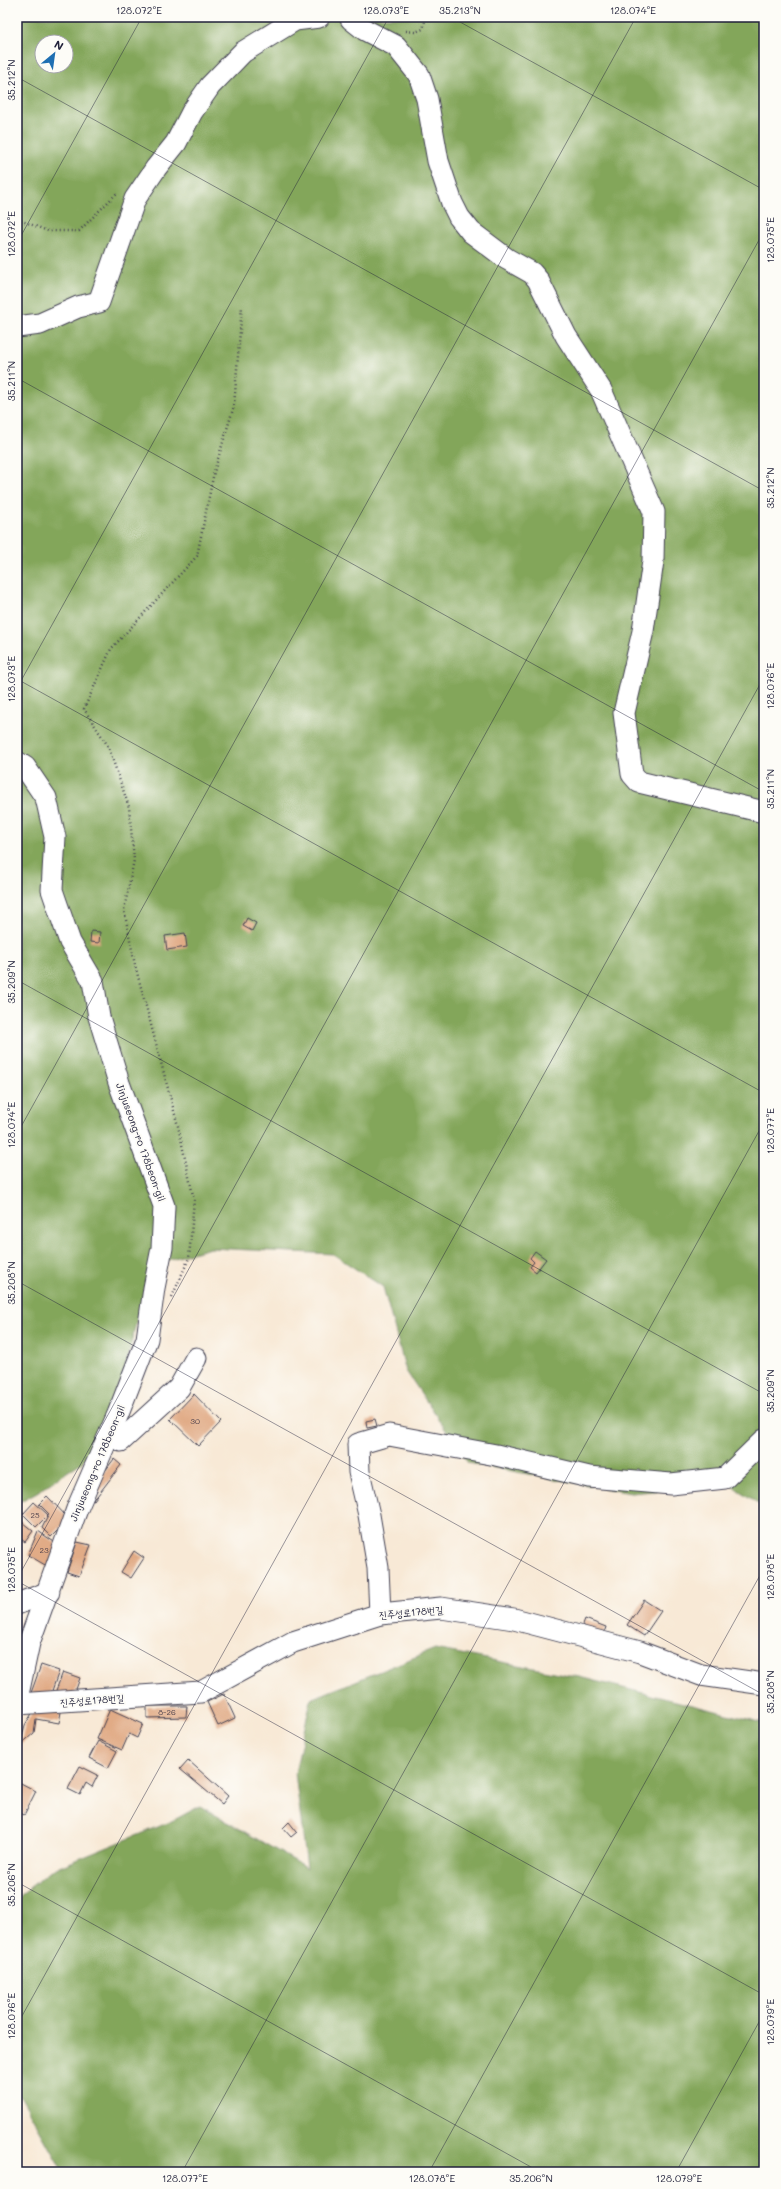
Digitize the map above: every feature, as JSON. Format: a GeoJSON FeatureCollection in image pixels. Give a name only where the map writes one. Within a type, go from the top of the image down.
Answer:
{"type":"FeatureCollection","features":[{"type":"Feature","properties":{"kind":"street"},"geometry":{"type":"LineString","coordinates":[[17,327],[40,324],[78,307],[99,302],[135,199],[156,168],[176,143],[192,112],[210,86],[243,52],[295,20],[318,17]]}},
{"type":"Feature","properties":{"kind":"street"},"geometry":{"type":"LineString","coordinates":[[351,19],[365,30],[396,46],[419,74],[428,99],[438,161],[452,203],[471,232],[507,259],[532,273],[538,280],[566,336],[601,390],[654,512],[653,561],[645,615],[624,713],[632,774],[639,782],[764,812]]}},
{"type":"Feature","properties":{"kind":"street","name":"Jinjuseong-ro 178beon-gil"},"geometry":{"type":"LineString","coordinates":[[17,762],[25,767],[46,798],[55,837],[52,890],[70,942],[93,981],[99,1017],[119,1083],[164,1206],[162,1248],[154,1288],[147,1339],[118,1414],[77,1509],[49,1592],[23,1649],[17,1699]]}},
{"type":"Feature","properties":{"kind":"street"},"geometry":{"type":"LineString","coordinates":[[121,1441],[180,1388],[196,1358]]}},
{"type":"Feature","properties":{"kind":"street"},"geometry":{"type":"LineString","coordinates":[[380,1614],[378,1568],[369,1514],[359,1472],[358,1444],[389,1435],[496,1455],[589,1477],[671,1484],[725,1478],[764,1440]]}},
{"type":"Feature","properties":{"kind":"street"},"geometry":{"type":"LineString","coordinates":[[17,1604],[49,1592]]}},
{"type":"Feature","properties":{"kind":"street","name":"진주성로178번길"},"geometry":{"type":"LineString","coordinates":[[17,1704],[201,1692],[293,1642],[380,1614],[441,1608],[514,1619],[640,1652],[701,1675],[764,1684]]}},
{"type":"Feature","properties":{"kind":"path"},"geometry":{"type":"LineString","coordinates":[[17,219],[48,231],[79,231],[119,191]]}},
{"type":"Feature","properties":{"kind":"path"},"geometry":{"type":"LineString","coordinates":[[171,1300],[189,1258],[194,1200],[178,1126],[135,965],[124,910],[134,860],[129,807],[108,746],[84,709],[112,649],[197,556],[214,472],[234,406],[242,306]]}},
{"type":"Feature","properties":{"kind":"green space"},"geometry":{"type":"Polygon","coordinates":[[[17,17],[764,17],[764,1507],[729,1484],[631,1493],[468,1463],[406,1371],[383,1287],[333,1254],[210,1248],[150,1265],[125,1369],[106,1427],[82,1462],[37,1492],[17,1503],[17,17]]]}},
{"type":"Feature","properties":{"kind":"green space"},"geometry":{"type":"Polygon","coordinates":[[[435,1649],[579,1677],[764,1723],[764,2172],[63,2172],[17,2090],[17,1928],[20,1895],[52,1870],[174,1820],[200,1806],[307,1868],[295,1773],[311,1699],[435,1649]]]}},
{"type":"Feature","properties":{"kind":"building"},"geometry":{"type":"Polygon","coordinates":[[[247,918],[256,923],[252,931],[243,926],[247,918]]]}},
{"type":"Feature","properties":{"kind":"building"},"geometry":{"type":"Polygon","coordinates":[[[91,931],[100,932],[99,943],[90,942],[91,931]]]}},
{"type":"Feature","properties":{"kind":"building"},"geometry":{"type":"Polygon","coordinates":[[[185,933],[187,947],[167,950],[165,936],[185,933]]]}},
{"type":"Feature","properties":{"kind":"building"},"geometry":{"type":"Polygon","coordinates":[[[535,1251],[546,1259],[536,1272],[530,1267],[534,1262],[530,1258],[535,1251]]]}},
{"type":"Feature","properties":{"kind":"building"},"geometry":{"type":"Polygon","coordinates":[[[194,1394],[221,1422],[198,1446],[170,1419],[194,1394]]]}},
{"type":"Feature","properties":{"kind":"building"},"geometry":{"type":"Polygon","coordinates":[[[375,1419],[377,1426],[367,1428],[366,1421],[375,1419]]]}},
{"type":"Feature","properties":{"kind":"building"},"geometry":{"type":"Polygon","coordinates":[[[114,1459],[121,1465],[94,1500],[87,1495],[114,1459]]]}},
{"type":"Feature","properties":{"kind":"building"},"geometry":{"type":"Polygon","coordinates":[[[47,1496],[69,1519],[51,1537],[42,1528],[49,1514],[39,1504],[47,1496]]]}},
{"type":"Feature","properties":{"kind":"building"},"geometry":{"type":"Polygon","coordinates":[[[34,1502],[48,1515],[36,1527],[23,1514],[34,1502]]]}},
{"type":"Feature","properties":{"kind":"building"},"geometry":{"type":"Polygon","coordinates":[[[17,1518],[33,1531],[25,1542],[17,1536],[17,1518]]]}},
{"type":"Feature","properties":{"kind":"building"},"geometry":{"type":"Polygon","coordinates":[[[38,1531],[60,1546],[52,1569],[28,1555],[38,1531]]]}},
{"type":"Feature","properties":{"kind":"building"},"geometry":{"type":"Polygon","coordinates":[[[77,1542],[91,1545],[79,1576],[67,1572],[77,1542]]]}},
{"type":"Feature","properties":{"kind":"building"},"geometry":{"type":"Polygon","coordinates":[[[134,1551],[144,1558],[131,1578],[121,1572],[134,1551]]]}},
{"type":"Feature","properties":{"kind":"building"},"geometry":{"type":"Polygon","coordinates":[[[644,1600],[661,1611],[644,1636],[627,1625],[644,1600]]]}},
{"type":"Feature","properties":{"kind":"building"},"geometry":{"type":"Polygon","coordinates":[[[585,1619],[606,1627],[603,1636],[582,1627],[585,1619]]]}},
{"type":"Feature","properties":{"kind":"building"},"geometry":{"type":"Polygon","coordinates":[[[41,1665],[59,1671],[49,1699],[31,1693],[41,1665]]]}},
{"type":"Feature","properties":{"kind":"building"},"geometry":{"type":"Polygon","coordinates":[[[63,1672],[80,1678],[74,1695],[55,1693],[63,1672]]]}},
{"type":"Feature","properties":{"kind":"building"},"geometry":{"type":"Polygon","coordinates":[[[224,1694],[235,1718],[218,1726],[207,1702],[224,1694]]]}},
{"type":"Feature","properties":{"kind":"building"},"geometry":{"type":"Polygon","coordinates":[[[147,1706],[187,1706],[186,1717],[147,1718],[147,1706]]]}},
{"type":"Feature","properties":{"kind":"building"},"geometry":{"type":"Polygon","coordinates":[[[36,1707],[61,1712],[59,1723],[36,1719],[34,1733],[20,1745],[25,1725],[36,1707]]]}},
{"type":"Feature","properties":{"kind":"building"},"geometry":{"type":"Polygon","coordinates":[[[110,1709],[143,1724],[137,1738],[129,1734],[122,1750],[97,1739],[110,1709]]]}},
{"type":"Feature","properties":{"kind":"building"},"geometry":{"type":"Polygon","coordinates":[[[98,1741],[117,1751],[108,1768],[89,1758],[98,1741]]]}},
{"type":"Feature","properties":{"kind":"building"},"geometry":{"type":"Polygon","coordinates":[[[188,1760],[228,1796],[222,1804],[180,1769],[188,1760]]]}},
{"type":"Feature","properties":{"kind":"building"},"geometry":{"type":"Polygon","coordinates":[[[80,1766],[98,1775],[92,1787],[86,1783],[80,1795],[68,1789],[80,1766]]]}},
{"type":"Feature","properties":{"kind":"building"},"geometry":{"type":"Polygon","coordinates":[[[17,1781],[36,1791],[24,1815],[17,1811],[17,1781]]]}},
{"type":"Feature","properties":{"kind":"building"},"geometry":{"type":"Polygon","coordinates":[[[289,1822],[297,1832],[291,1837],[283,1828],[289,1822]]]}}]}
